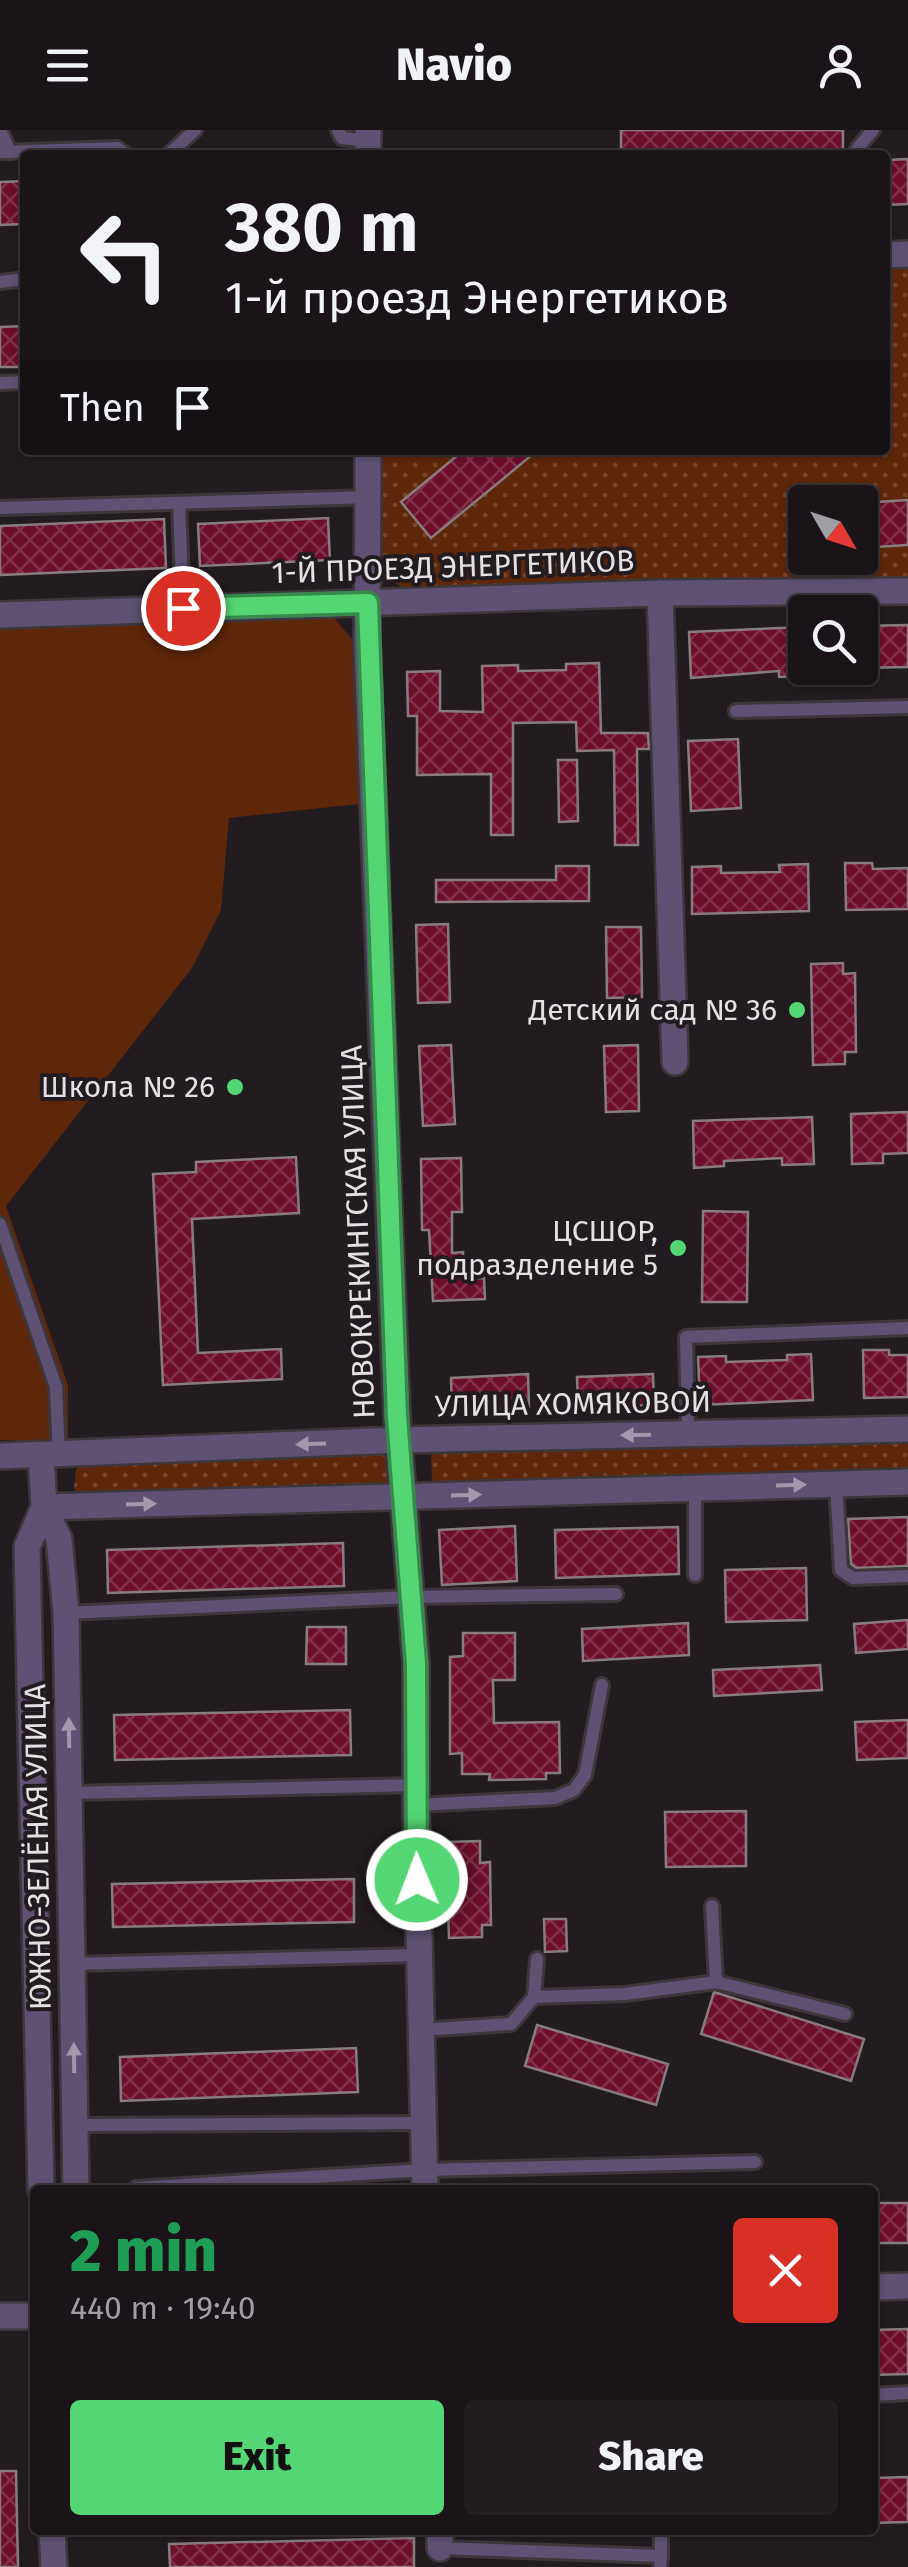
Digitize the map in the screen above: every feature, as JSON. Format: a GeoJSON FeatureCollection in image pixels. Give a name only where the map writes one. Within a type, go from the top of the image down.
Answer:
{"type":"FeatureCollection","features":[{"type":"Feature","properties":{"kind":"street","name":"НОВОКРЕКИНГСКАЯ УЛИЦА"},"geometry":{"type":"LineString","coordinates":[[368,455],[368,603],[399,1440],[416,1664],[425,2180]]}},
{"type":"Feature","properties":{"kind":"street","name":"1-Й ПРОЕЗД ЭНЕРГЕТИКОВ"},"geometry":{"type":"LineString","coordinates":[[0,614],[660,592],[908,591]]}},
{"type":"Feature","properties":{"kind":"street"},"geometry":{"type":"LineString","coordinates":[[660,592],[675,1062]]}},
{"type":"Feature","properties":{"kind":"street","name":"УЛИЦА ХОМЯКОВОЙ"},"geometry":{"type":"LineString","coordinates":[[0,1456],[399,1440],[908,1429]]}},
{"type":"Feature","properties":{"kind":"street","name":"ЮЖНО-ЗЕЛЁНАЯ УЛИЦА"},"geometry":{"type":"LineString","coordinates":[[41,2185],[28,1547],[44,1507],[50,1455]]}},
{"type":"Feature","properties":{"kind":"street"},"geometry":{"type":"LineString","coordinates":[[44,1507],[908,1482]]}},
{"type":"Feature","properties":{"kind":"street","name":"ЮЖНО-ЗЕЛЁНАЯ УЛИЦА"},"geometry":{"type":"LineString","coordinates":[[44,1507],[59,1539],[66,1613],[76,2185]]}},
{"type":"Feature","properties":{"kind":"street"},"geometry":{"type":"LineString","coordinates":[[878,2287],[908,2286]]}},
{"type":"Feature","properties":{"kind":"street"},"geometry":{"type":"LineString","coordinates":[[0,2316],[30,2316]]}},
{"type":"Feature","properties":{"kind":"street"},"geometry":{"type":"LineString","coordinates":[[52,2535],[54,2567]]}},
{"type":"Feature","properties":{"kind":"lane"},"geometry":{"type":"LineString","coordinates":[[0,130],[5,152]]}},
{"type":"Feature","properties":{"kind":"lane"},"geometry":{"type":"LineString","coordinates":[[173,150],[195,130]]}},
{"type":"Feature","properties":{"kind":"lane"},"geometry":{"type":"LineString","coordinates":[[338,130],[342,138],[368,142]]}},
{"type":"Feature","properties":{"kind":"lane"},"geometry":{"type":"LineString","coordinates":[[61,150],[120,150]]}},
{"type":"Feature","properties":{"kind":"lane"},"geometry":{"type":"LineString","coordinates":[[0,508],[370,497]]}},
{"type":"Feature","properties":{"kind":"lane"},"geometry":{"type":"LineString","coordinates":[[179,504],[183,608]]}},
{"type":"Feature","properties":{"kind":"lane"},"geometry":{"type":"LineString","coordinates":[[736,711],[908,707]]}},
{"type":"Feature","properties":{"kind":"lane"},"geometry":{"type":"LineString","coordinates":[[0,1224],[56,1387],[50,1455]]}},
{"type":"Feature","properties":{"kind":"lane"},"geometry":{"type":"LineString","coordinates":[[688,1434],[686,1337],[908,1328]]}},
{"type":"Feature","properties":{"kind":"lane"},"geometry":{"type":"LineString","coordinates":[[836,1484],[841,1570],[853,1578],[908,1576]]}},
{"type":"Feature","properties":{"kind":"lane"},"geometry":{"type":"LineString","coordinates":[[694,1488],[695,1575]]}},
{"type":"Feature","properties":{"kind":"lane"},"geometry":{"type":"LineString","coordinates":[[66,1613],[409,1597],[616,1594]]}},
{"type":"Feature","properties":{"kind":"lane"},"geometry":{"type":"LineString","coordinates":[[70,1793],[555,1798],[574,1790],[584,1775],[602,1685]]}},
{"type":"Feature","properties":{"kind":"lane"},"geometry":{"type":"LineString","coordinates":[[712,1906],[716,1982]]}},
{"type":"Feature","properties":{"kind":"lane"},"geometry":{"type":"LineString","coordinates":[[72,1964],[419,1955]]}},
{"type":"Feature","properties":{"kind":"lane"},"geometry":{"type":"LineString","coordinates":[[420,2030],[511,2024],[534,1996],[536,1959]]}},
{"type":"Feature","properties":{"kind":"lane"},"geometry":{"type":"LineString","coordinates":[[534,1996],[625,1994],[716,1982],[844,2014]]}},
{"type":"Feature","properties":{"kind":"lane"},"geometry":{"type":"LineString","coordinates":[[75,2124],[422,2123]]}},
{"type":"Feature","properties":{"kind":"lane"},"geometry":{"type":"LineString","coordinates":[[244,2185],[425,2180],[755,2162]]}},
{"type":"Feature","properties":{"kind":"lane"},"geometry":{"type":"LineString","coordinates":[[878,2394],[908,2393]]}},
{"type":"Feature","properties":{"kind":"lane"},"geometry":{"type":"LineString","coordinates":[[440,2539],[660,2562],[661,2535]]}},
{"type":"Feature","properties":{"kind":"shaded area"},"geometry":{"type":"Polygon","coordinates":[[[908,267],[908,583],[408,592],[382,573],[379,455],[890,455],[890,268],[908,267]]]}},
{"type":"Feature","properties":{"kind":"shaded area"},"geometry":{"type":"Polygon","coordinates":[[[331,614],[354,642],[359,804],[229,818],[221,910],[192,968],[6,1206],[68,1385],[68,1440],[0,1440],[0,625],[331,614]]]}},
{"type":"Feature","properties":{"kind":"shaded area"},"geometry":{"type":"Polygon","coordinates":[[[908,1439],[908,1474],[440,1485],[432,1481],[431,1455],[440,1447],[908,1439]]]}},
{"type":"Feature","properties":{"kind":"shaded area"},"geometry":{"type":"Polygon","coordinates":[[[380,1451],[392,1465],[391,1483],[381,1491],[79,1495],[74,1488],[76,1470],[81,1465],[380,1451]]]}},
{"type":"Feature","properties":{"kind":"building"},"geometry":{"type":"Polygon","coordinates":[[[621,130],[843,130],[843,150],[621,150],[621,130]]]}},
{"type":"Feature","properties":{"kind":"building"},"geometry":{"type":"Polygon","coordinates":[[[908,159],[908,204],[890,205],[890,160],[908,159]]]}},
{"type":"Feature","properties":{"kind":"building"},"geometry":{"type":"Polygon","coordinates":[[[20,181],[20,224],[0,225],[0,182],[20,181]]]}},
{"type":"Feature","properties":{"kind":"building"},"geometry":{"type":"Polygon","coordinates":[[[20,326],[20,367],[0,367],[0,327],[20,326]]]}},
{"type":"Feature","properties":{"kind":"building"},"geometry":{"type":"Polygon","coordinates":[[[458,455],[532,455],[431,538],[401,502],[458,455]]]}},
{"type":"Feature","properties":{"kind":"building"},"geometry":{"type":"Polygon","coordinates":[[[908,500],[908,545],[878,547],[878,502],[908,500]]]}},
{"type":"Feature","properties":{"kind":"building"},"geometry":{"type":"Polygon","coordinates":[[[328,518],[330,560],[200,566],[198,524],[328,518]]]}},
{"type":"Feature","properties":{"kind":"building"},"geometry":{"type":"Polygon","coordinates":[[[164,519],[166,568],[0,575],[0,526],[164,519]]]}},
{"type":"Feature","properties":{"kind":"building"},"geometry":{"type":"Polygon","coordinates":[[[908,625],[908,667],[878,668],[878,626],[908,625]]]}},
{"type":"Feature","properties":{"kind":"building"},"geometry":{"type":"Polygon","coordinates":[[[788,628],[788,677],[779,677],[779,671],[691,678],[689,632],[788,628]]]}},
{"type":"Feature","properties":{"kind":"building"},"geometry":{"type":"Polygon","coordinates":[[[599,663],[601,733],[648,733],[649,749],[637,749],[638,845],[615,845],[614,750],[577,751],[576,722],[513,723],[513,835],[491,835],[491,774],[417,775],[417,716],[408,716],[407,672],[440,671],[440,711],[483,712],[482,666],[518,665],[518,671],[566,670],[566,664],[599,663]]]}},
{"type":"Feature","properties":{"kind":"building"},"geometry":{"type":"Polygon","coordinates":[[[738,739],[741,808],[691,811],[688,741],[738,739]]]}},
{"type":"Feature","properties":{"kind":"building"},"geometry":{"type":"Polygon","coordinates":[[[558,760],[577,760],[578,821],[559,822],[558,760]]]}},
{"type":"Feature","properties":{"kind":"building"},"geometry":{"type":"Polygon","coordinates":[[[845,863],[872,863],[873,869],[908,868],[908,909],[846,910],[845,863]]]}},
{"type":"Feature","properties":{"kind":"building"},"geometry":{"type":"Polygon","coordinates":[[[808,864],[809,911],[692,914],[692,867],[721,866],[721,873],[780,872],[779,865],[808,864]]]}},
{"type":"Feature","properties":{"kind":"building"},"geometry":{"type":"Polygon","coordinates":[[[556,866],[589,866],[589,901],[436,902],[436,880],[556,880],[556,866]]]}},
{"type":"Feature","properties":{"kind":"building"},"geometry":{"type":"Polygon","coordinates":[[[448,924],[450,1002],[418,1003],[416,925],[448,924]]]}},
{"type":"Feature","properties":{"kind":"building"},"geometry":{"type":"Polygon","coordinates":[[[606,927],[641,927],[642,997],[607,998],[606,927]]]}},
{"type":"Feature","properties":{"kind":"building"},"geometry":{"type":"Polygon","coordinates":[[[843,963],[843,974],[855,973],[856,1052],[845,1052],[845,1064],[813,1065],[811,964],[843,963]]]}},
{"type":"Feature","properties":{"kind":"building"},"geometry":{"type":"Polygon","coordinates":[[[451,1045],[455,1124],[423,1126],[419,1046],[451,1045]]]}},
{"type":"Feature","properties":{"kind":"building"},"geometry":{"type":"Polygon","coordinates":[[[638,1045],[639,1111],[606,1112],[604,1046],[638,1045]]]}},
{"type":"Feature","properties":{"kind":"building"},"geometry":{"type":"Polygon","coordinates":[[[908,1112],[908,1153],[883,1154],[883,1163],[852,1164],[851,1114],[908,1112]]]}},
{"type":"Feature","properties":{"kind":"building"},"geometry":{"type":"Polygon","coordinates":[[[812,1117],[814,1164],[782,1165],[782,1158],[724,1161],[724,1166],[694,1168],[693,1121],[812,1117]]]}},
{"type":"Feature","properties":{"kind":"building"},"geometry":{"type":"Polygon","coordinates":[[[296,1157],[299,1213],[192,1219],[198,1353],[281,1349],[282,1379],[163,1385],[153,1174],[196,1172],[196,1162],[296,1157]]]}},
{"type":"Feature","properties":{"kind":"building"},"geometry":{"type":"Polygon","coordinates":[[[461,1158],[462,1212],[452,1212],[452,1253],[463,1252],[464,1279],[484,1278],[485,1299],[433,1301],[429,1230],[422,1230],[421,1159],[461,1158]]]}},
{"type":"Feature","properties":{"kind":"building"},"geometry":{"type":"Polygon","coordinates":[[[703,1211],[748,1212],[747,1302],[702,1302],[703,1211]]]}},
{"type":"Feature","properties":{"kind":"building"},"geometry":{"type":"Polygon","coordinates":[[[863,1350],[908,1355],[908,1397],[864,1398],[863,1350]]]}},
{"type":"Feature","properties":{"kind":"building"},"geometry":{"type":"Polygon","coordinates":[[[811,1354],[813,1400],[700,1405],[698,1357],[726,1356],[726,1362],[787,1360],[787,1355],[811,1354]]]}},
{"type":"Feature","properties":{"kind":"building"},"geometry":{"type":"Polygon","coordinates":[[[528,1374],[529,1407],[452,1410],[451,1378],[528,1374]]]}},
{"type":"Feature","properties":{"kind":"building"},"geometry":{"type":"Polygon","coordinates":[[[653,1374],[654,1405],[578,1408],[577,1377],[653,1374]]]}},
{"type":"Feature","properties":{"kind":"building"},"geometry":{"type":"Polygon","coordinates":[[[908,1517],[908,1566],[856,1568],[851,1564],[848,1519],[908,1517]]]}},
{"type":"Feature","properties":{"kind":"building"},"geometry":{"type":"Polygon","coordinates":[[[515,1526],[517,1581],[442,1585],[439,1530],[515,1526]]]}},
{"type":"Feature","properties":{"kind":"building"},"geometry":{"type":"Polygon","coordinates":[[[678,1527],[679,1574],[556,1578],[555,1530],[678,1527]]]}},
{"type":"Feature","properties":{"kind":"building"},"geometry":{"type":"Polygon","coordinates":[[[343,1543],[344,1586],[108,1593],[107,1550],[343,1543]]]}},
{"type":"Feature","properties":{"kind":"building"},"geometry":{"type":"Polygon","coordinates":[[[806,1568],[807,1620],[726,1622],[725,1570],[806,1568]]]}},
{"type":"Feature","properties":{"kind":"building"},"geometry":{"type":"Polygon","coordinates":[[[908,1620],[908,1649],[856,1653],[854,1624],[908,1620]]]}},
{"type":"Feature","properties":{"kind":"building"},"geometry":{"type":"Polygon","coordinates":[[[688,1623],[689,1655],[583,1661],[582,1629],[688,1623]]]}},
{"type":"Feature","properties":{"kind":"building"},"geometry":{"type":"Polygon","coordinates":[[[307,1627],[346,1627],[346,1664],[306,1664],[307,1627]]]}},
{"type":"Feature","properties":{"kind":"building"},"geometry":{"type":"Polygon","coordinates":[[[463,1633],[515,1633],[515,1680],[493,1680],[494,1723],[559,1722],[560,1773],[546,1773],[546,1779],[489,1780],[490,1774],[462,1774],[462,1753],[450,1754],[450,1657],[463,1656],[463,1633]]]}},
{"type":"Feature","properties":{"kind":"building"},"geometry":{"type":"Polygon","coordinates":[[[820,1665],[822,1690],[714,1696],[713,1670],[820,1665]]]}},
{"type":"Feature","properties":{"kind":"building"},"geometry":{"type":"Polygon","coordinates":[[[350,1710],[351,1755],[115,1760],[114,1715],[350,1710]]]}},
{"type":"Feature","properties":{"kind":"building"},"geometry":{"type":"Polygon","coordinates":[[[908,1720],[908,1758],[857,1760],[855,1722],[908,1720]]]}},
{"type":"Feature","properties":{"kind":"building"},"geometry":{"type":"Polygon","coordinates":[[[746,1811],[746,1866],[666,1867],[665,1812],[746,1811]]]}},
{"type":"Feature","properties":{"kind":"building"},"geometry":{"type":"Polygon","coordinates":[[[480,1841],[480,1863],[490,1862],[491,1925],[482,1925],[482,1937],[449,1938],[446,1842],[480,1841]]]}},
{"type":"Feature","properties":{"kind":"building"},"geometry":{"type":"Polygon","coordinates":[[[354,1879],[354,1922],[113,1927],[112,1884],[354,1879]]]}},
{"type":"Feature","properties":{"kind":"building"},"geometry":{"type":"Polygon","coordinates":[[[544,1919],[566,1919],[567,1951],[545,1952],[544,1919]]]}},
{"type":"Feature","properties":{"kind":"building"},"geometry":{"type":"Polygon","coordinates":[[[714,1992],[864,2039],[851,2081],[701,2034],[714,1992]]]}},
{"type":"Feature","properties":{"kind":"building"},"geometry":{"type":"Polygon","coordinates":[[[537,2025],[668,2064],[656,2105],[525,2066],[537,2025]]]}},
{"type":"Feature","properties":{"kind":"building"},"geometry":{"type":"Polygon","coordinates":[[[356,2048],[358,2092],[121,2101],[120,2057],[356,2048]]]}},
{"type":"Feature","properties":{"kind":"building"},"geometry":{"type":"Polygon","coordinates":[[[878,2203],[908,2203],[908,2243],[878,2243],[878,2203]]]}},
{"type":"Feature","properties":{"kind":"building"},"geometry":{"type":"Polygon","coordinates":[[[908,2329],[908,2374],[878,2375],[878,2330],[908,2329]]]}},
{"type":"Feature","properties":{"kind":"building"},"geometry":{"type":"Polygon","coordinates":[[[0,2471],[16,2471],[18,2567],[0,2567],[0,2471]]]}},
{"type":"Feature","properties":{"kind":"building"},"geometry":{"type":"Polygon","coordinates":[[[908,2477],[908,2522],[878,2523],[878,2478],[908,2477]]]}},
{"type":"Feature","properties":{"kind":"building"},"geometry":{"type":"Polygon","coordinates":[[[414,2538],[414,2567],[170,2567],[169,2544],[414,2538]]]}},
{"type":"Feature","properties":{"kind":"place","name":"Детский сад № 36"},"geometry":{"type":"Point","coordinates":[797,1010]}},
{"type":"Feature","properties":{"kind":"place","name":"Школа № 26"},"geometry":{"type":"Point","coordinates":[235,1087]}},
{"type":"Feature","properties":{"kind":"place","name":"ЦСШОР, подразделение 5"},"geometry":{"type":"Point","coordinates":[678,1248]}},
{"type":"Feature","properties":{"kind":"route"},"geometry":{"type":"LineString","coordinates":[[183,608],[368,603],[397,1417],[416,1664],[417,1880]]}}]}
